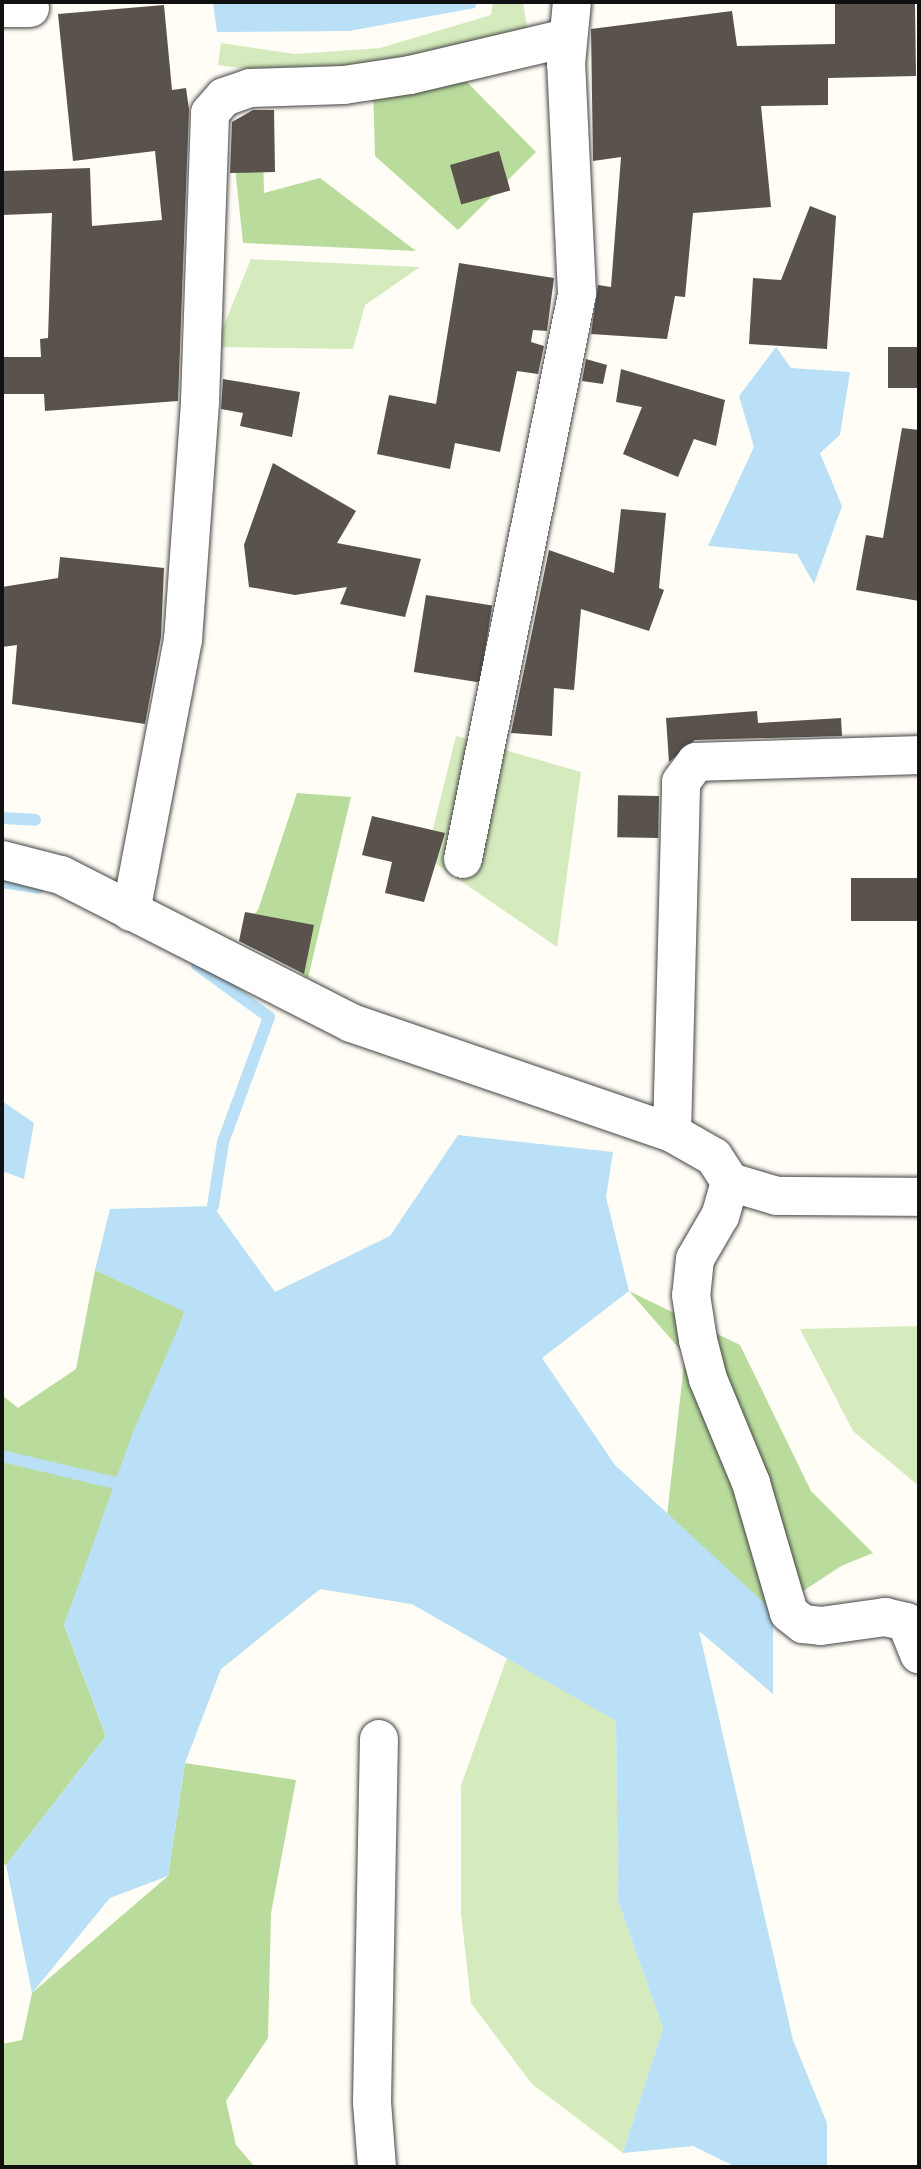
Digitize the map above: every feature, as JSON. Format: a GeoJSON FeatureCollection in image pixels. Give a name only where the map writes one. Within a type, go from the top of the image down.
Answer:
{"type":"FeatureCollection","features":[{"type":"Feature","properties":{"kind":"street"},"geometry":{"type":"LineString","coordinates":[[131,912],[183,640],[200,401],[210,113],[224,97],[250,88],[344,85],[410,75],[569,20],[577,294],[463,859]]}},
{"type":"Feature","properties":{"kind":"street"},"geometry":{"type":"LineString","coordinates":[[672,1133],[681,782],[696,762],[919,755]]}},
{"type":"Feature","properties":{"kind":"street"},"geometry":{"type":"LineString","coordinates":[[2,860],[61,875],[351,1023],[672,1133],[714,1157],[730,1181],[777,1196],[919,1197]]}},
{"type":"Feature","properties":{"kind":"street"},"geometry":{"type":"LineString","coordinates":[[730,1181],[720,1216],[695,1259],[691,1295],[708,1379],[751,1483],[789,1613],[803,1624],[821,1626],[885,1617],[906,1622],[919,1655]]}},
{"type":"Feature","properties":{"kind":"street"},"geometry":{"type":"LineString","coordinates":[[377,2167],[372,2102],[379,1739]]}},
{"type":"Feature","properties":{"kind":"green space"},"geometry":{"type":"Polygon","coordinates":[[[493,2],[523,2],[528,33],[461,52],[291,75],[218,65],[221,43],[295,54],[380,48],[491,15],[493,2]]]}},
{"type":"Feature","properties":{"kind":"green space"},"geometry":{"type":"Polygon","coordinates":[[[458,73],[536,152],[458,230],[375,156],[373,88],[458,73]]]}},
{"type":"Feature","properties":{"kind":"green space"},"geometry":{"type":"Polygon","coordinates":[[[233,149],[263,150],[264,193],[320,178],[416,251],[243,243],[233,149]]]}},
{"type":"Feature","properties":{"kind":"green space"},"geometry":{"type":"Polygon","coordinates":[[[251,259],[420,267],[365,305],[353,349],[215,347],[251,259]]]}},
{"type":"Feature","properties":{"kind":"green space"},"geometry":{"type":"Polygon","coordinates":[[[456,736],[581,772],[557,947],[426,857],[456,736]]]}},
{"type":"Feature","properties":{"kind":"green space"},"geometry":{"type":"Polygon","coordinates":[[[297,793],[351,797],[308,978],[242,928],[258,910],[297,793]]]}},
{"type":"Feature","properties":{"kind":"green space"},"geometry":{"type":"Polygon","coordinates":[[[95,1270],[185,1311],[64,1625],[106,1736],[6,1865],[2,1863],[2,1395],[18,1408],[76,1369],[95,1270]]]}},
{"type":"Feature","properties":{"kind":"green space"},"geometry":{"type":"Polygon","coordinates":[[[629,1291],[740,1345],[811,1491],[873,1553],[841,1566],[773,1611],[667,1516],[685,1355],[629,1291]]]}},
{"type":"Feature","properties":{"kind":"green space"},"geometry":{"type":"Polygon","coordinates":[[[919,1326],[919,1486],[853,1431],[800,1329],[919,1326]]]}},
{"type":"Feature","properties":{"kind":"green space"},"geometry":{"type":"Polygon","coordinates":[[[375,1524],[616,1721],[618,1901],[663,2028],[623,2153],[532,2084],[471,2003],[461,1913],[461,1785],[507,1658],[412,1604],[320,1589],[221,1669],[375,1524]]]}},
{"type":"Feature","properties":{"kind":"green space"},"geometry":{"type":"Polygon","coordinates":[[[185,1763],[296,1780],[271,1913],[268,2038],[226,2101],[236,2145],[255,2167],[2,2167],[2,2044],[22,2040],[32,1993],[168,1876],[185,1763]]]}},
{"type":"Feature","properties":{"kind":"water"},"geometry":{"type":"Polygon","coordinates":[[[213,2],[477,2],[475,8],[349,31],[217,32],[213,2]]]}},
{"type":"Feature","properties":{"kind":"water"},"geometry":{"type":"Polygon","coordinates":[[[776,347],[791,368],[850,372],[840,435],[820,453],[842,506],[814,584],[797,554],[708,546],[754,447],[739,396],[776,347]]]}},
{"type":"Feature","properties":{"kind":"water"},"geometry":{"type":"Polygon","coordinates":[[[2,1101],[34,1123],[24,1179],[2,1171],[2,1101]]]}},
{"type":"Feature","properties":{"kind":"water"},"geometry":{"type":"Polygon","coordinates":[[[458,1135],[613,1152],[606,1197],[629,1291],[542,1358],[615,1465],[773,1611],[773,1694],[699,1631],[793,2040],[827,2123],[827,2167],[736,2167],[693,2146],[623,2153],[663,2028],[618,1901],[616,1721],[412,1604],[320,1589],[221,1669],[185,1763],[168,1876],[110,1898],[32,1993],[6,1865],[106,1736],[64,1625],[133,1432],[185,1312],[95,1270],[110,1209],[213,1206],[275,1292],[390,1236],[458,1135]]]}},
{"type":"Feature","properties":{"kind":"building"},"geometry":{"type":"Polygon","coordinates":[[[835,2],[915,2],[916,76],[828,78],[828,105],[761,106],[771,207],[693,213],[685,297],[675,296],[667,339],[591,334],[598,285],[611,287],[621,157],[593,161],[591,29],[732,11],[737,46],[835,44],[835,2]]]}},
{"type":"Feature","properties":{"kind":"building"},"geometry":{"type":"Polygon","coordinates":[[[164,5],[172,90],[186,88],[189,109],[178,401],[45,411],[44,394],[2,394],[2,357],[41,357],[40,339],[48,338],[52,213],[2,215],[2,171],[90,168],[92,226],[162,220],[155,151],[73,161],[58,14],[164,5]]]}},
{"type":"Feature","properties":{"kind":"building"},"geometry":{"type":"Polygon","coordinates":[[[253,110],[274,110],[275,172],[230,173],[232,122],[253,110]]]}},
{"type":"Feature","properties":{"kind":"building"},"geometry":{"type":"Polygon","coordinates":[[[499,151],[510,190],[461,204],[450,165],[499,151]]]}},
{"type":"Feature","properties":{"kind":"building"},"geometry":{"type":"Polygon","coordinates":[[[810,206],[836,216],[827,349],[749,344],[753,278],[781,280],[810,206]]]}},
{"type":"Feature","properties":{"kind":"building"},"geometry":{"type":"Polygon","coordinates":[[[459,263],[554,278],[547,331],[533,330],[531,342],[544,346],[538,374],[517,371],[500,452],[455,443],[450,469],[377,454],[389,395],[436,404],[459,263]]]}},
{"type":"Feature","properties":{"kind":"building"},"geometry":{"type":"Polygon","coordinates":[[[888,347],[919,347],[919,388],[888,388],[888,347]]]}},
{"type":"Feature","properties":{"kind":"building"},"geometry":{"type":"Polygon","coordinates":[[[586,359],[607,365],[603,384],[582,381],[586,359]]]}},
{"type":"Feature","properties":{"kind":"building"},"geometry":{"type":"Polygon","coordinates":[[[621,369],[725,400],[716,446],[694,439],[678,477],[623,454],[642,407],[616,402],[621,369]]]}},
{"type":"Feature","properties":{"kind":"building"},"geometry":{"type":"Polygon","coordinates":[[[223,379],[300,392],[292,437],[240,426],[243,413],[221,409],[223,379]]]}},
{"type":"Feature","properties":{"kind":"building"},"geometry":{"type":"Polygon","coordinates":[[[902,428],[919,430],[919,601],[856,590],[866,535],[883,538],[902,428]]]}},
{"type":"Feature","properties":{"kind":"building"},"geometry":{"type":"Polygon","coordinates":[[[273,463],[356,511],[337,543],[421,559],[405,617],[340,604],[347,587],[295,595],[249,587],[244,545],[273,463]]]}},
{"type":"Feature","properties":{"kind":"building"},"geometry":{"type":"Polygon","coordinates":[[[621,509],[666,513],[659,588],[664,590],[649,631],[581,609],[574,690],[554,688],[552,736],[511,733],[549,550],[614,573],[621,509]]]}},
{"type":"Feature","properties":{"kind":"building"},"geometry":{"type":"Polygon","coordinates":[[[60,557],[164,568],[161,637],[145,724],[12,704],[17,645],[2,647],[2,587],[58,578],[60,557]]]}},
{"type":"Feature","properties":{"kind":"building"},"geometry":{"type":"Polygon","coordinates":[[[426,595],[492,605],[480,683],[414,672],[426,595]]]}},
{"type":"Feature","properties":{"kind":"building"},"geometry":{"type":"Polygon","coordinates":[[[757,711],[758,723],[841,718],[842,736],[695,740],[669,762],[666,718],[757,711]]]}},
{"type":"Feature","properties":{"kind":"building"},"geometry":{"type":"Polygon","coordinates":[[[618,795],[659,796],[658,838],[617,837],[618,795]]]}},
{"type":"Feature","properties":{"kind":"building"},"geometry":{"type":"Polygon","coordinates":[[[372,816],[445,833],[424,902],[385,893],[392,862],[362,855],[372,816]]]}},
{"type":"Feature","properties":{"kind":"building"},"geometry":{"type":"Polygon","coordinates":[[[851,878],[919,878],[919,921],[851,921],[851,878]]]}},
{"type":"Feature","properties":{"kind":"building"},"geometry":{"type":"Polygon","coordinates":[[[245,912],[314,925],[304,974],[239,941],[245,912]]]}},
{"type":"Feature","properties":{"kind":"waterway"},"geometry":{"type":"LineString","coordinates":[[2,818],[35,820]]}},
{"type":"Feature","properties":{"kind":"waterway"},"geometry":{"type":"LineString","coordinates":[[2,882],[39,888]]}},
{"type":"Feature","properties":{"kind":"waterway"},"geometry":{"type":"LineString","coordinates":[[197,965],[269,1017],[223,1142],[213,1206]]}},
{"type":"Feature","properties":{"kind":"waterway"},"geometry":{"type":"LineString","coordinates":[[2,1456],[115,1483]]}}]}
